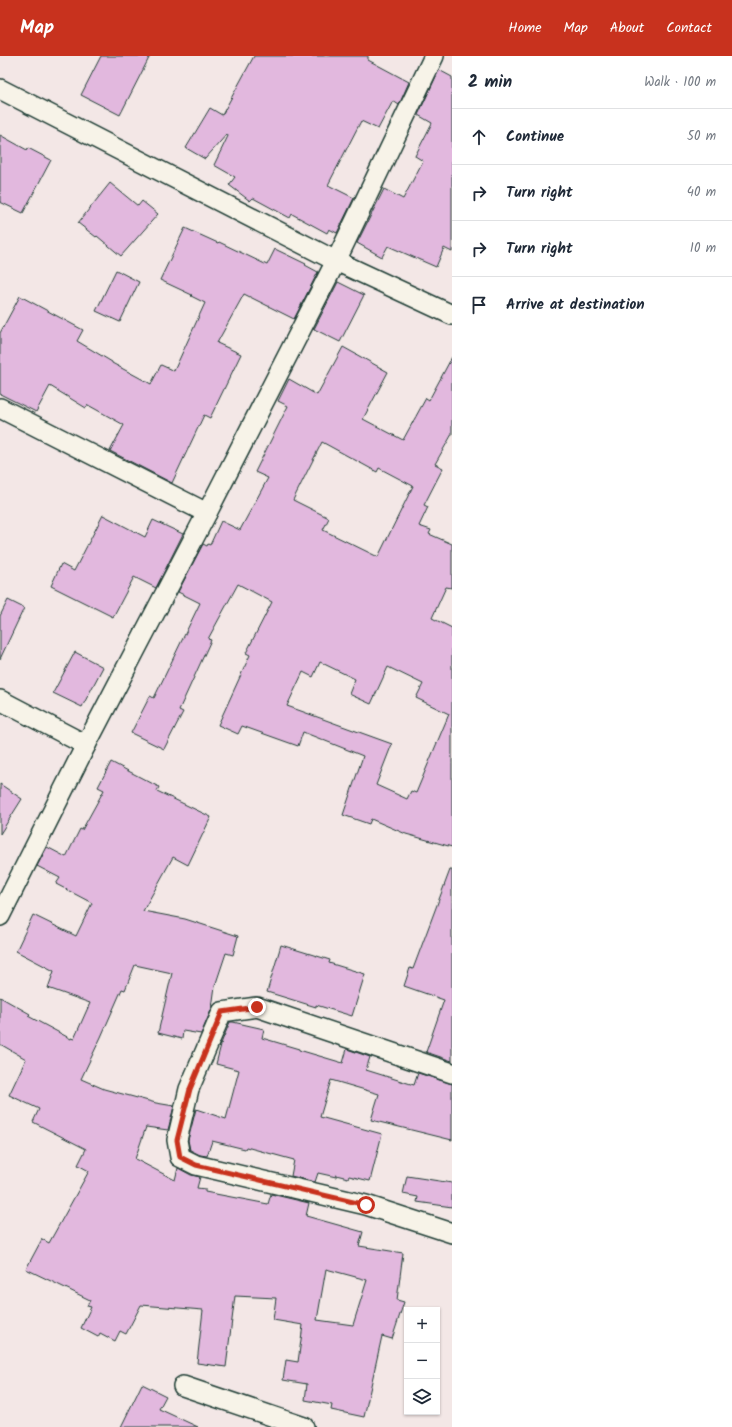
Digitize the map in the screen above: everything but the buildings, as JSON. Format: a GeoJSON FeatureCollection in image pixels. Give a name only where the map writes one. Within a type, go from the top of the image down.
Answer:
{"type":"FeatureCollection","features":[{"type":"Feature","properties":{"kind":"street"},"geometry":{"type":"LineString","coordinates":[[0,916],[86,745],[336,261],[434,56]]}},
{"type":"Feature","properties":{"kind":"street"},"geometry":{"type":"LineString","coordinates":[[0,89],[336,261],[452,315]]}},
{"type":"Feature","properties":{"kind":"street"},"geometry":{"type":"LineString","coordinates":[[0,408],[207,513]]}},
{"type":"Feature","properties":{"kind":"street"},"geometry":{"type":"LineString","coordinates":[[0,700],[86,745]]}},
{"type":"Feature","properties":{"kind":"street"},"geometry":{"type":"LineString","coordinates":[[452,1074],[257,1007],[222,1012],[190,1089],[177,1140],[180,1157],[196,1165],[366,1205],[452,1233]]}},
{"type":"Feature","properties":{"kind":"street"},"geometry":{"type":"LineString","coordinates":[[183,1386],[304,1427]]}},
{"type":"Feature","properties":{"kind":"route"},"geometry":{"type":"LineString","coordinates":[[257,1007],[222,1012],[190,1089],[177,1140],[180,1157],[196,1165],[366,1205]]}}]}
